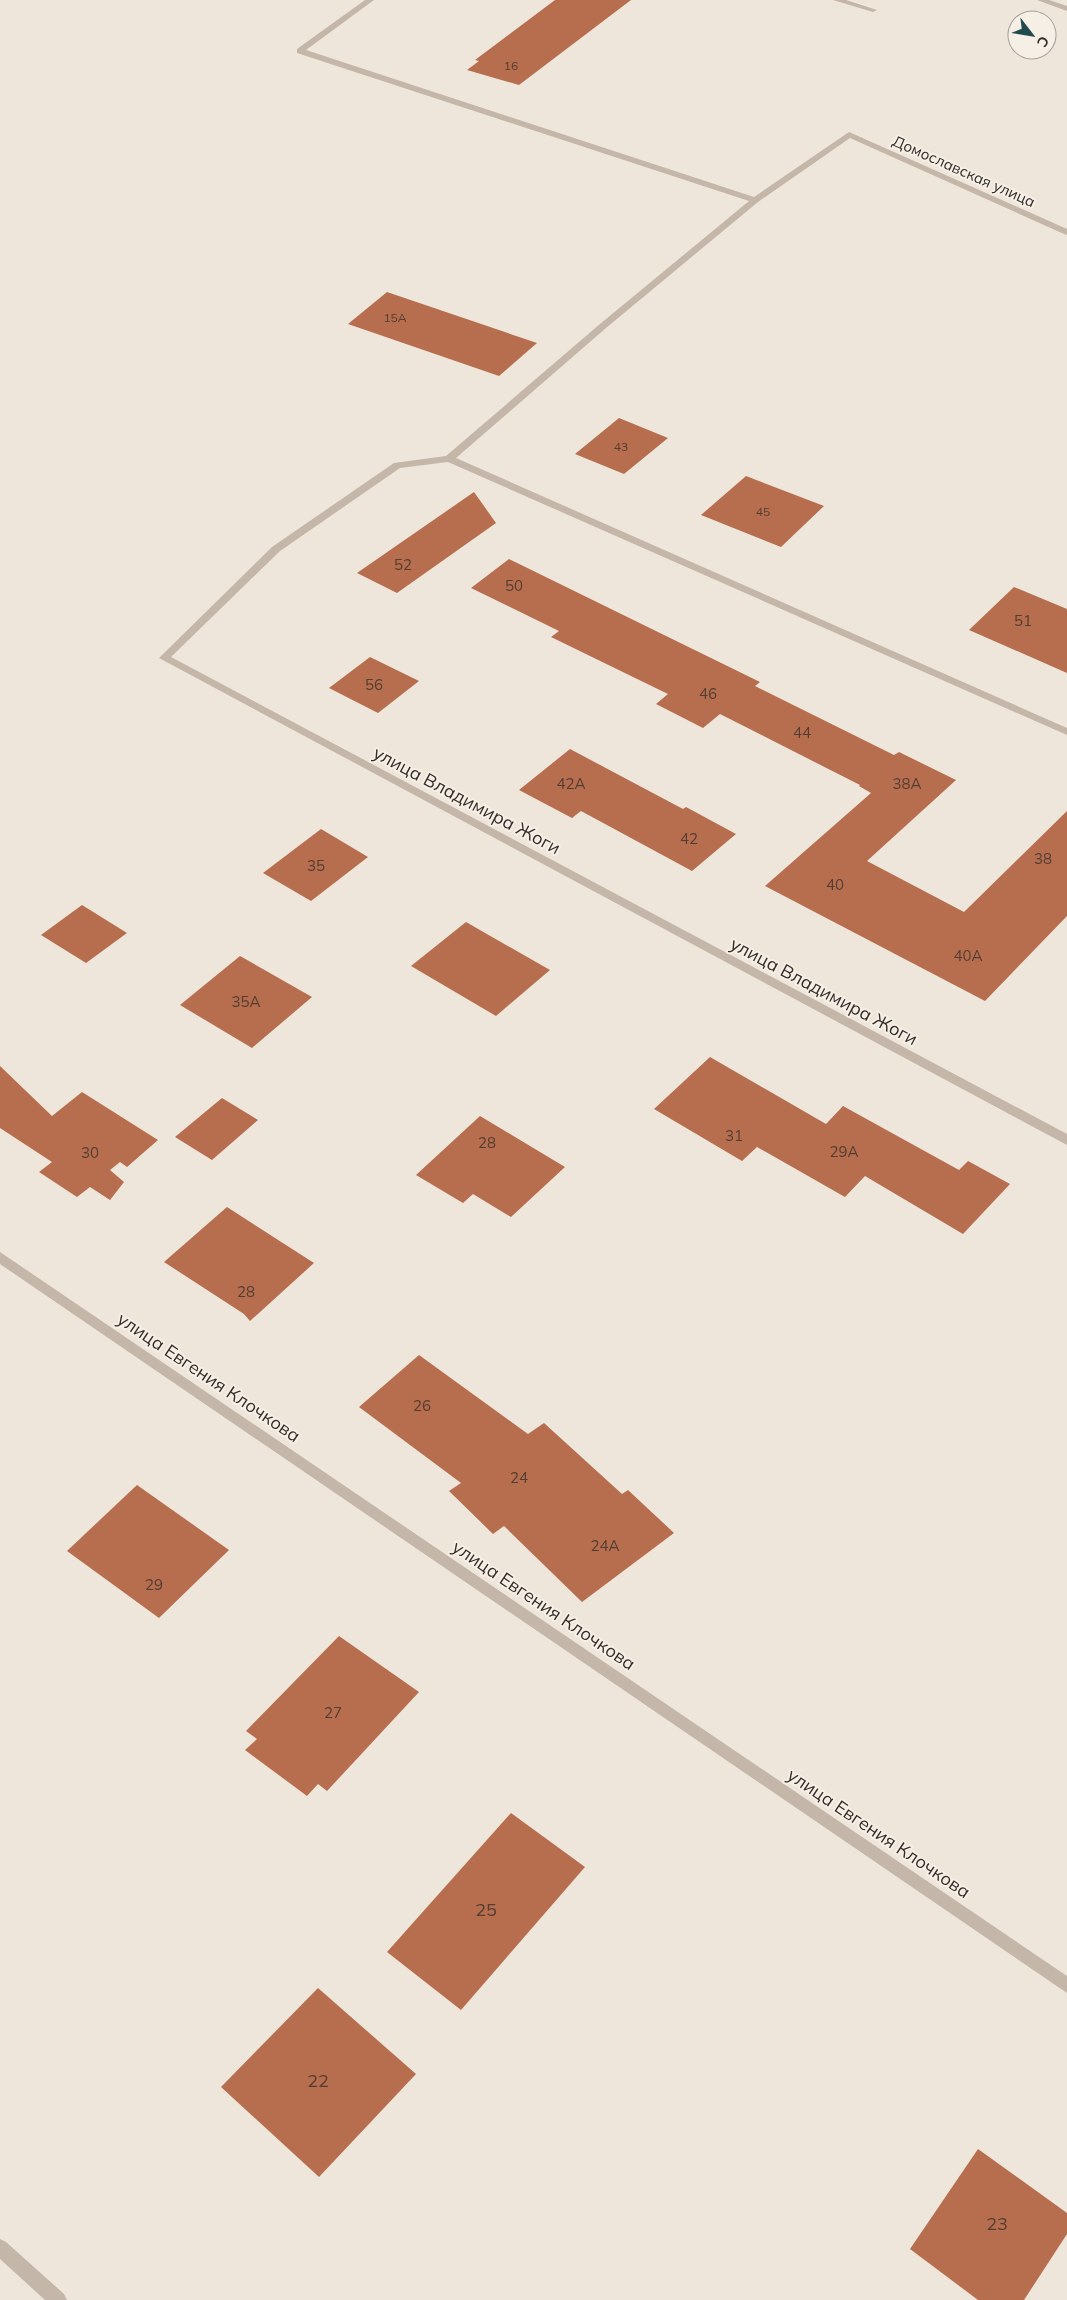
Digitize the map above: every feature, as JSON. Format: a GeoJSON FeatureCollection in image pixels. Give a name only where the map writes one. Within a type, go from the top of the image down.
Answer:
{"type":"FeatureCollection","features":[{"type":"Feature","properties":{"kind":"street"},"geometry":{"type":"LineString","coordinates":[[370,0],[300,51],[755,200]]}},
{"type":"Feature","properties":{"kind":"street"},"geometry":{"type":"LineString","coordinates":[[836,0],[873,10]]}},
{"type":"Feature","properties":{"kind":"street"},"geometry":{"type":"LineString","coordinates":[[1041,0],[1067,9]]}},
{"type":"Feature","properties":{"kind":"street","name":"Домославская улица"},"geometry":{"type":"LineString","coordinates":[[755,200],[849,135],[1067,232]]}},
{"type":"Feature","properties":{"kind":"street"},"geometry":{"type":"LineString","coordinates":[[755,200],[449,459],[1067,732]]}},
{"type":"Feature","properties":{"kind":"street","name":"улица Владимира Жоги"},"geometry":{"type":"LineString","coordinates":[[449,459],[397,465],[276,549],[164,658],[1067,1140]]}},
{"type":"Feature","properties":{"kind":"street","name":"улица Евгения Клочкова"},"geometry":{"type":"LineString","coordinates":[[0,1257],[1067,1984]]}},
{"type":"Feature","properties":{"kind":"street"},"geometry":{"type":"LineString","coordinates":[[0,2248],[58,2300]]}},
{"type":"Feature","properties":{"kind":"building"},"geometry":{"type":"Polygon","coordinates":[[[555,0],[631,0],[519,85],[467,70],[479,61],[475,60],[555,0]]]}},
{"type":"Feature","properties":{"kind":"building"},"geometry":{"type":"Polygon","coordinates":[[[387,292],[537,343],[499,376],[348,324],[387,292]]]}},
{"type":"Feature","properties":{"kind":"building"},"geometry":{"type":"Polygon","coordinates":[[[619,418],[668,438],[624,474],[575,454],[619,418]]]}},
{"type":"Feature","properties":{"kind":"building"},"geometry":{"type":"Polygon","coordinates":[[[746,476],[824,506],[781,547],[701,515],[746,476]]]}},
{"type":"Feature","properties":{"kind":"building"},"geometry":{"type":"Polygon","coordinates":[[[474,492],[496,523],[397,593],[357,573],[474,492]]]}},
{"type":"Feature","properties":{"kind":"building"},"geometry":{"type":"Polygon","coordinates":[[[509,559],[760,682],[755,686],[894,755],[899,752],[956,780],[867,861],[964,912],[1067,811],[1067,916],[985,1001],[765,886],[871,793],[860,785],[720,714],[703,728],[656,704],[668,694],[551,637],[559,631],[471,588],[509,559]]]}},
{"type":"Feature","properties":{"kind":"building"},"geometry":{"type":"Polygon","coordinates":[[[1014,587],[1067,609],[1067,673],[969,630],[1014,587]]]}},
{"type":"Feature","properties":{"kind":"building"},"geometry":{"type":"Polygon","coordinates":[[[370,657],[419,681],[378,713],[329,688],[370,657]]]}},
{"type":"Feature","properties":{"kind":"building"},"geometry":{"type":"Polygon","coordinates":[[[570,749],[683,809],[686,807],[736,834],[692,871],[581,811],[572,818],[519,790],[570,749]]]}},
{"type":"Feature","properties":{"kind":"building"},"geometry":{"type":"Polygon","coordinates":[[[321,829],[368,857],[311,901],[263,873],[321,829]]]}},
{"type":"Feature","properties":{"kind":"building"},"geometry":{"type":"Polygon","coordinates":[[[82,905],[127,933],[86,963],[41,935],[82,905]]]}},
{"type":"Feature","properties":{"kind":"building"},"geometry":{"type":"Polygon","coordinates":[[[466,922],[550,970],[496,1016],[411,966],[466,922]]]}},
{"type":"Feature","properties":{"kind":"building"},"geometry":{"type":"Polygon","coordinates":[[[240,956],[312,997],[252,1048],[180,1005],[240,956]]]}},
{"type":"Feature","properties":{"kind":"building"},"geometry":{"type":"Polygon","coordinates":[[[710,1057],[826,1124],[843,1106],[959,1170],[968,1161],[1010,1184],[963,1234],[865,1176],[845,1197],[757,1147],[742,1161],[654,1109],[710,1057]]]}},
{"type":"Feature","properties":{"kind":"building"},"geometry":{"type":"Polygon","coordinates":[[[0,1066],[52,1116],[82,1092],[158,1140],[127,1167],[120,1162],[110,1170],[124,1182],[110,1200],[90,1187],[77,1197],[39,1172],[52,1162],[0,1128],[0,1066]]]}},
{"type":"Feature","properties":{"kind":"building"},"geometry":{"type":"Polygon","coordinates":[[[222,1098],[258,1120],[212,1160],[175,1137],[222,1098]]]}},
{"type":"Feature","properties":{"kind":"building"},"geometry":{"type":"Polygon","coordinates":[[[480,1116],[565,1167],[511,1217],[473,1194],[463,1203],[416,1175],[480,1116]]]}},
{"type":"Feature","properties":{"kind":"building"},"geometry":{"type":"Polygon","coordinates":[[[227,1207],[314,1263],[250,1321],[244,1314],[164,1262],[227,1207]]]}},
{"type":"Feature","properties":{"kind":"building"},"geometry":{"type":"Polygon","coordinates":[[[419,1355],[528,1434],[544,1423],[622,1494],[628,1490],[674,1533],[582,1602],[504,1526],[493,1534],[449,1491],[461,1483],[359,1407],[419,1355]]]}},
{"type":"Feature","properties":{"kind":"building"},"geometry":{"type":"Polygon","coordinates":[[[137,1485],[229,1550],[159,1618],[67,1551],[137,1485]]]}},
{"type":"Feature","properties":{"kind":"building"},"geometry":{"type":"Polygon","coordinates":[[[339,1636],[419,1692],[327,1791],[318,1784],[307,1796],[245,1750],[257,1739],[246,1731],[339,1636]]]}},
{"type":"Feature","properties":{"kind":"building"},"geometry":{"type":"Polygon","coordinates":[[[511,1813],[585,1867],[461,2010],[387,1952],[511,1813]]]}},
{"type":"Feature","properties":{"kind":"building"},"geometry":{"type":"Polygon","coordinates":[[[318,1988],[416,2074],[319,2177],[221,2087],[318,1988]]]}},
{"type":"Feature","properties":{"kind":"building"},"geometry":{"type":"Polygon","coordinates":[[[978,2149],[1067,2213],[1067,2234],[1024,2300],[978,2300],[910,2249],[978,2149]]]}}]}
